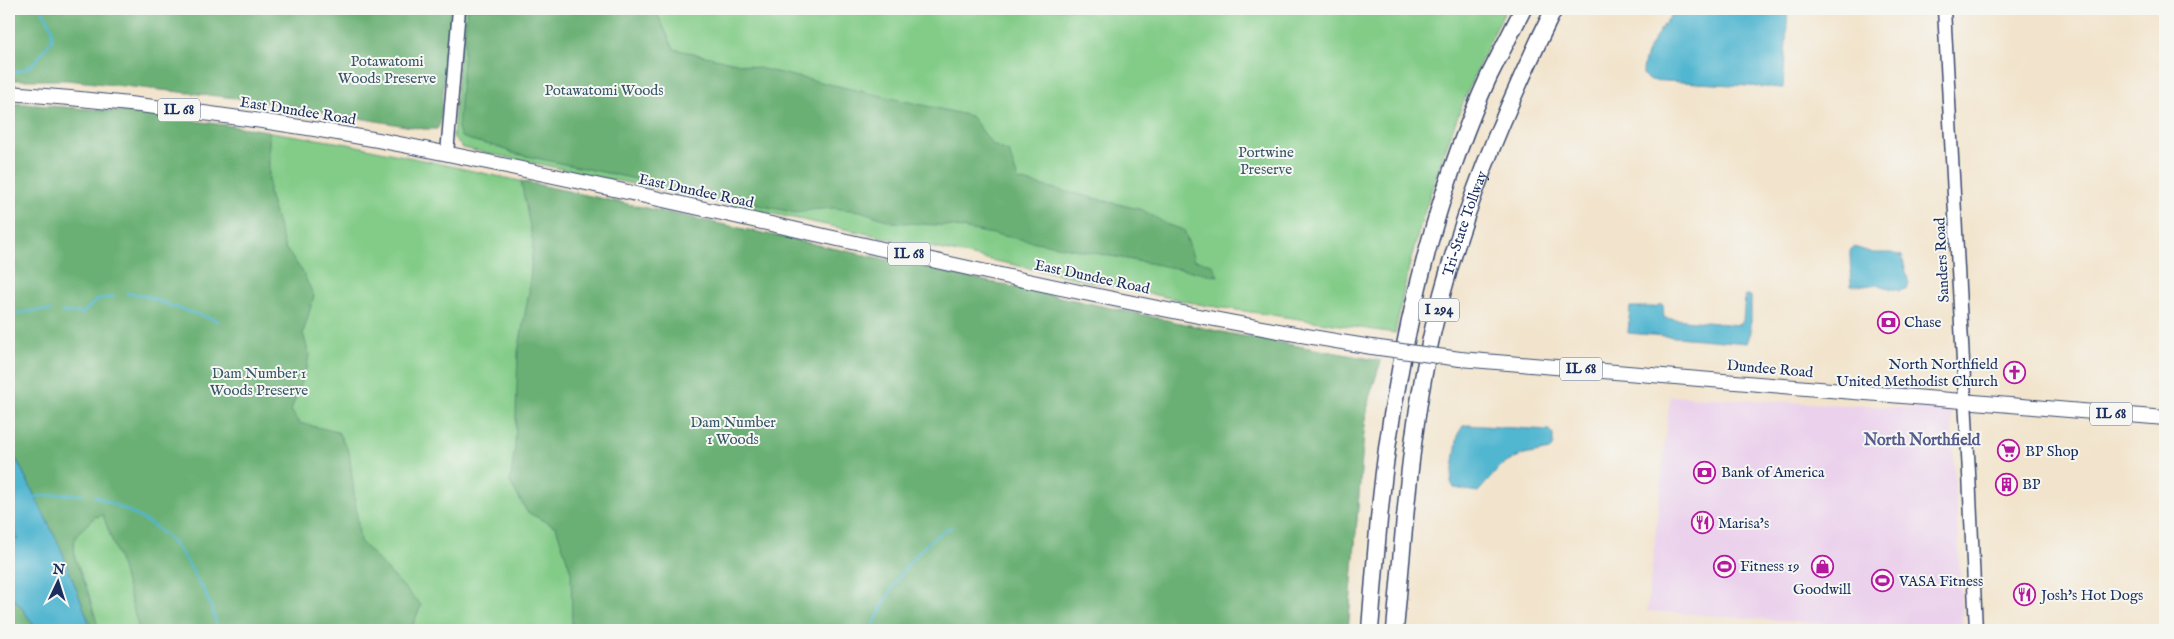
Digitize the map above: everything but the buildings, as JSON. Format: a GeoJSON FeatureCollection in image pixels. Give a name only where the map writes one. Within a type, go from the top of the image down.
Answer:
{"type":"FeatureCollection","features":[{"type":"Feature","properties":{"kind":"highway","name":"Tri-State Tollway"},"geometry":{"type":"LineString","coordinates":[[1370,630],[1387,450],[1395,398],[1416,296],[1435,226],[1461,145],[1489,78],[1523,9]]}},
{"type":"Feature","properties":{"kind":"highway","name":"Tri-State Tollway"},"geometry":{"type":"LineString","coordinates":[[1395,630],[1411,461],[1418,409],[1432,334],[1453,257],[1484,167],[1518,82],[1554,9]]}},
{"type":"Feature","properties":{"kind":"main road"},"geometry":{"type":"LineString","coordinates":[[447,154],[459,9]]}},
{"type":"Feature","properties":{"kind":"main road","name":"Sanders Road"},"geometry":{"type":"LineString","coordinates":[[1944,9],[1976,630]]}},
{"type":"Feature","properties":{"kind":"main road","name":"East Dundee Road"},"geometry":{"type":"LineString","coordinates":[[9,93],[81,98],[276,122],[447,154],[1260,329],[1372,347]]}},
{"type":"Feature","properties":{"kind":"main road","name":"Dundee Road"},"geometry":{"type":"LineString","coordinates":[[1372,347],[1460,359],[2165,418]]}},
{"type":"Feature","properties":{"kind":"shaded area"},"geometry":{"type":"Polygon","coordinates":[[[1670,396],[1951,410],[1963,630],[1912,630],[1647,611],[1670,396]]]}},
{"type":"Feature","properties":{"kind":"green space","name":"Potawatomi Woods Preserve"},"geometry":{"type":"Polygon","coordinates":[[[9,9],[451,9],[440,124],[437,129],[424,129],[245,99],[67,80],[9,80],[9,9]]]}},
{"type":"Feature","properties":{"kind":"green space","name":"Portwine Preserve"},"geometry":{"type":"Polygon","coordinates":[[[463,9],[1506,9],[1478,67],[1443,156],[1411,259],[1395,333],[1203,305],[463,148],[453,137],[463,9]]]}},
{"type":"Feature","properties":{"kind":"green space","name":"Potawatomi Woods"},"geometry":{"type":"Polygon","coordinates":[[[467,9],[655,9],[674,49],[971,116],[993,145],[1009,152],[1018,180],[1143,210],[1168,225],[1184,230],[1194,260],[1212,264],[1218,276],[950,226],[893,222],[860,211],[833,208],[796,213],[512,153],[461,137],[458,128],[467,9]]]}},
{"type":"Feature","properties":{"kind":"green space","name":"Dam Number 1 Woods Preserve"},"geometry":{"type":"Polygon","coordinates":[[[9,103],[179,119],[348,144],[1231,334],[1381,361],[1369,398],[1364,432],[1348,630],[9,630],[9,103]]]}},
{"type":"Feature","properties":{"kind":"green space"},"geometry":{"type":"Polygon","coordinates":[[[9,103],[128,112],[269,131],[269,194],[285,248],[302,271],[314,296],[303,333],[309,355],[307,366],[291,410],[299,423],[338,432],[349,452],[360,541],[421,605],[411,630],[139,630],[122,568],[103,515],[95,517],[78,533],[74,542],[75,558],[88,592],[99,630],[92,630],[61,549],[18,462],[9,450],[9,103]]]}},
{"type":"Feature","properties":{"kind":"green space","name":"Dam Number 1 Woods"},"geometry":{"type":"Polygon","coordinates":[[[521,181],[1231,334],[1381,361],[1369,398],[1364,432],[1348,630],[572,630],[571,572],[556,527],[527,512],[510,482],[515,447],[518,352],[529,292],[533,243],[521,181]]]}},
{"type":"Feature","properties":{"kind":"green space"},"geometry":{"type":"Polygon","coordinates":[[[9,512],[18,541],[9,535],[9,512]]]}},
{"type":"Feature","properties":{"kind":"green space"},"geometry":{"type":"Polygon","coordinates":[[[9,595],[19,604],[37,630],[9,630],[9,595]]]}},
{"type":"Feature","properties":{"kind":"water"},"geometry":{"type":"Polygon","coordinates":[[[1676,9],[1788,9],[1783,88],[1648,80],[1643,74],[1646,56],[1659,31],[1676,9]]]}},
{"type":"Feature","properties":{"kind":"water"},"geometry":{"type":"Polygon","coordinates":[[[1854,247],[1873,253],[1891,253],[1902,256],[1909,284],[1907,288],[1900,291],[1879,285],[1851,286],[1850,250],[1854,247]]]}},
{"type":"Feature","properties":{"kind":"water"},"geometry":{"type":"Polygon","coordinates":[[[1745,296],[1751,296],[1751,332],[1747,343],[1628,333],[1630,307],[1655,307],[1661,304],[1663,305],[1664,318],[1738,325],[1743,321],[1745,296]]]}},
{"type":"Feature","properties":{"kind":"water"},"geometry":{"type":"Polygon","coordinates":[[[1463,426],[1549,430],[1553,435],[1553,445],[1550,450],[1519,456],[1501,466],[1478,492],[1454,488],[1451,482],[1458,434],[1463,426]]]}},
{"type":"Feature","properties":{"kind":"water"},"geometry":{"type":"Polygon","coordinates":[[[9,450],[18,462],[61,549],[92,630],[37,630],[19,604],[9,595],[9,535],[18,540],[9,512],[9,450]]]}},
{"type":"Feature","properties":{"kind":"waterway"},"geometry":{"type":"LineString","coordinates":[[9,73],[24,70],[34,63],[52,40],[52,28],[42,9]]}},
{"type":"Feature","properties":{"kind":"waterway"},"geometry":{"type":"LineString","coordinates":[[127,293],[149,297],[219,321]]}},
{"type":"Feature","properties":{"kind":"waterway"},"geometry":{"type":"LineString","coordinates":[[62,312],[83,313],[98,299],[114,297]]}},
{"type":"Feature","properties":{"kind":"waterway"},"geometry":{"type":"LineString","coordinates":[[9,315],[39,310],[50,311]]}},
{"type":"Feature","properties":{"kind":"waterway"},"geometry":{"type":"LineString","coordinates":[[34,497],[62,494],[84,495]]}},
{"type":"Feature","properties":{"kind":"waterway"},"geometry":{"type":"LineString","coordinates":[[95,496],[143,519],[169,539],[190,566],[199,584],[202,586],[212,609],[218,630]]}},
{"type":"Feature","properties":{"kind":"waterway"},"geometry":{"type":"LineString","coordinates":[[871,630],[894,586],[913,559],[937,536],[951,527]]}},
{"type":"Feature","properties":{"kind":"place","name":"Chase"},"geometry":{"type":"Point","coordinates":[1888,322]}},
{"type":"Feature","properties":{"kind":"place","name":"North Northfield United Methodist Church"},"geometry":{"type":"Point","coordinates":[2014,373]}},
{"type":"Feature","properties":{"kind":"place","name":"BP Shop"},"geometry":{"type":"Point","coordinates":[2009,451]}},
{"type":"Feature","properties":{"kind":"place","name":"Bank of America"},"geometry":{"type":"Point","coordinates":[1705,472]}},
{"type":"Feature","properties":{"kind":"place","name":"BP"},"geometry":{"type":"Point","coordinates":[2006,484]}},
{"type":"Feature","properties":{"kind":"place","name":"Marisa's"},"geometry":{"type":"Point","coordinates":[1702,523]}},
{"type":"Feature","properties":{"kind":"place","name":"Fitness 19"},"geometry":{"type":"Point","coordinates":[1724,566]}},
{"type":"Feature","properties":{"kind":"place","name":"Goodwill"},"geometry":{"type":"Point","coordinates":[1822,566]}},
{"type":"Feature","properties":{"kind":"place","name":"VASA Fitness"},"geometry":{"type":"Point","coordinates":[1883,581]}},
{"type":"Feature","properties":{"kind":"place","name":"Josh's Hot Dogs"},"geometry":{"type":"Point","coordinates":[2025,595]}},
{"type":"Feature","properties":{"kind":"district","name":"North Northfield"},"geometry":{"type":"Point","coordinates":[1922,441]}}]}
